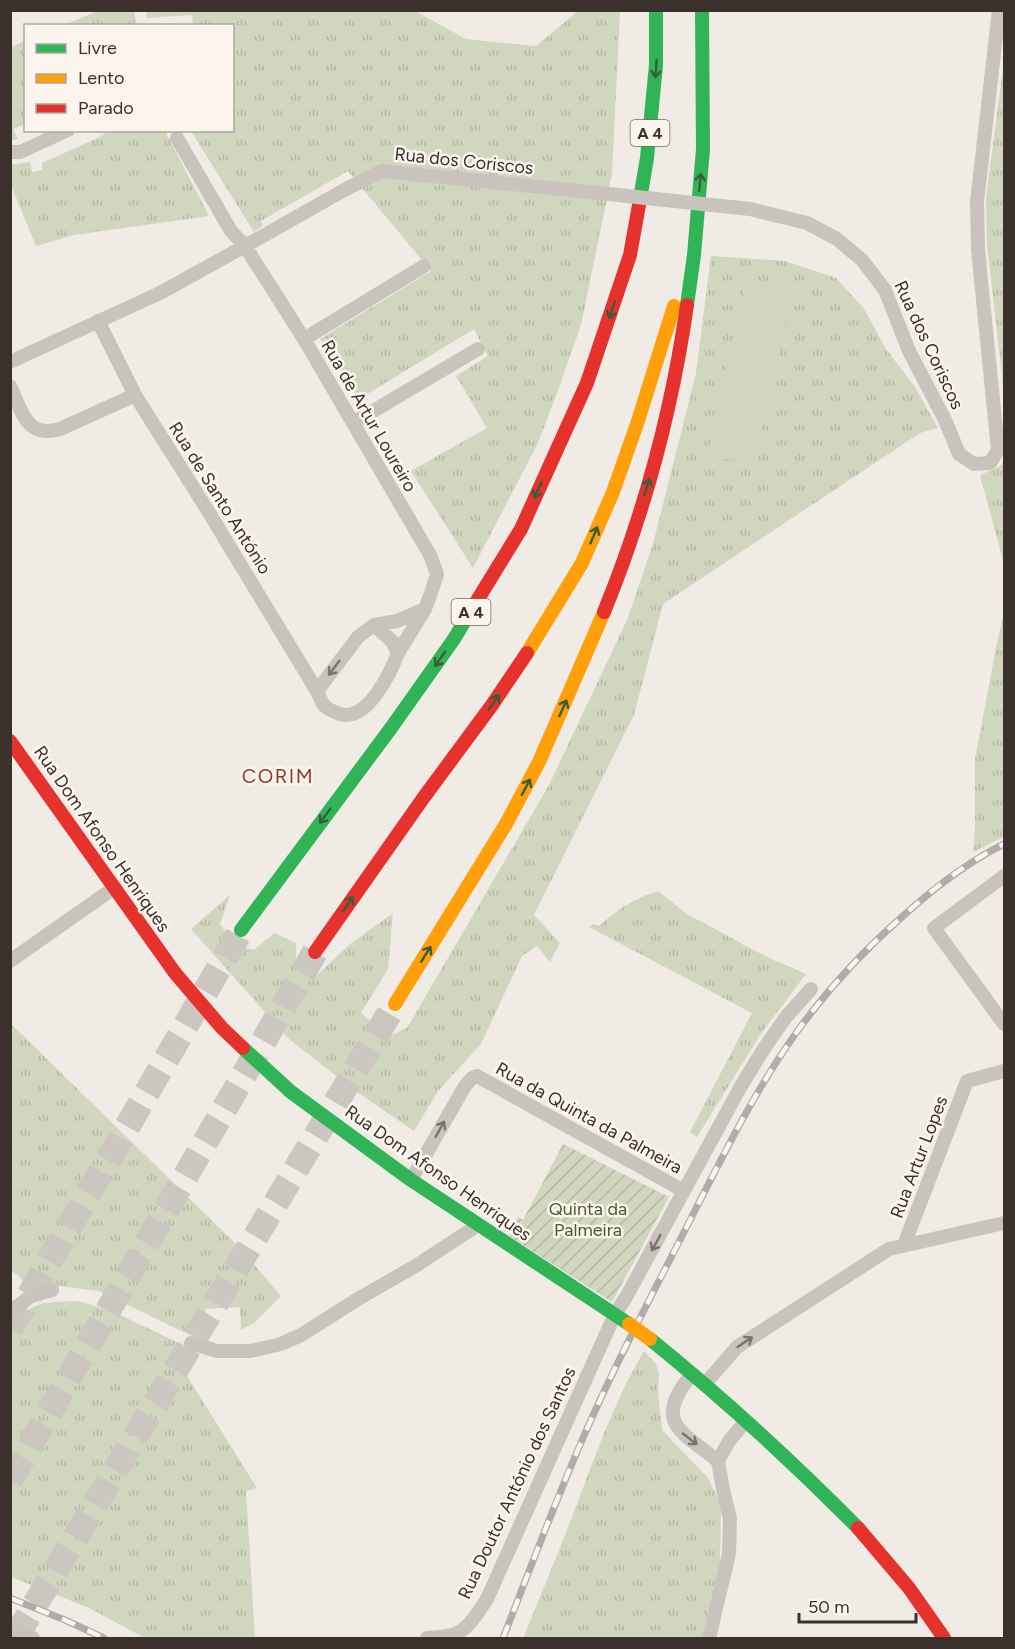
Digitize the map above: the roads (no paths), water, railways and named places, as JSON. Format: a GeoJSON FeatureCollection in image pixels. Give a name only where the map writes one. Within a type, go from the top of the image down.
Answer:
{"type":"FeatureCollection","features":[{"type":"Feature","properties":{"kind":"main road","name":"A 4"},"geometry":{"type":"LineString","coordinates":[[241,930],[454,639],[521,529],[587,382],[630,255],[647,158],[656,65],[656,10]]}},
{"type":"Feature","properties":{"kind":"main road"},"geometry":{"type":"LineString","coordinates":[[395,1004],[506,824],[539,762],[624,563],[656,457],[680,353],[695,240],[703,149],[702,10]]}},
{"type":"Feature","properties":{"kind":"main road"},"geometry":{"type":"LineString","coordinates":[[315,952],[492,705],[582,563],[613,492],[637,424],[695,240]]}},
{"type":"Feature","properties":{"kind":"main road","name":"Rua Dom Afonso Henriques"},"geometry":{"type":"LineString","coordinates":[[10,741],[175,973],[222,1028],[291,1092],[411,1180],[615,1314],[705,1384],[817,1487],[867,1538],[909,1588],[945,1638]]}},
{"type":"Feature","properties":{"kind":"street","name":"Rua dos Coriscos"},"geometry":{"type":"LineString","coordinates":[[246,246],[382,171],[750,209],[807,223],[837,239],[862,260],[885,290],[909,351],[960,454],[974,464],[990,463],[998,450],[978,250],[977,201],[999,10]]}},
{"type":"Feature","properties":{"kind":"street"},"geometry":{"type":"LineString","coordinates":[[10,152],[20,152],[64,132]]}},
{"type":"Feature","properties":{"kind":"street","name":"Rua de Artur Loureiro"},"geometry":{"type":"LineString","coordinates":[[177,138],[231,231],[246,246],[304,339],[430,555],[437,574],[424,609],[398,653]]}},
{"type":"Feature","properties":{"kind":"street"},"geometry":{"type":"LineString","coordinates":[[10,362],[160,293],[246,246]]}},
{"type":"Feature","properties":{"kind":"street"},"geometry":{"type":"LineString","coordinates":[[304,339],[424,266]]}},
{"type":"Feature","properties":{"kind":"street","name":"Rua de Santo António"},"geometry":{"type":"LineString","coordinates":[[98,321],[135,395],[208,511],[323,704],[332,711],[347,716],[368,706],[398,653]]}},
{"type":"Feature","properties":{"kind":"street"},"geometry":{"type":"LineString","coordinates":[[353,423],[478,349]]}},
{"type":"Feature","properties":{"kind":"street"},"geometry":{"type":"LineString","coordinates":[[10,386],[26,420],[35,429],[47,433],[135,395]]}},
{"type":"Feature","properties":{"kind":"street"},"geometry":{"type":"LineString","coordinates":[[317,691],[358,638],[374,626],[396,621],[424,609]]}},
{"type":"Feature","properties":{"kind":"street"},"geometry":{"type":"LineString","coordinates":[[374,626],[392,641],[398,653]]}},
{"type":"Feature","properties":{"kind":"street"},"geometry":{"type":"LineString","coordinates":[[1005,876],[934,928],[1005,1024]]}},
{"type":"Feature","properties":{"kind":"street"},"geometry":{"type":"LineString","coordinates":[[10,961],[114,888]]}},
{"type":"Feature","properties":{"kind":"street","name":"Rua Doutor António dos Santos"},"geometry":{"type":"LineString","coordinates":[[427,1638],[454,1635],[472,1621],[487,1599],[615,1314],[741,1086],[786,1017],[811,989]]}},
{"type":"Feature","properties":{"kind":"street","name":"Rua Artur Lopes"},"geometry":{"type":"LineString","coordinates":[[904,1245],[967,1081],[1005,1071]]}},
{"type":"Feature","properties":{"kind":"street","name":"Rua da Quinta da Palmeira"},"geometry":{"type":"LineString","coordinates":[[411,1180],[465,1086],[477,1076],[684,1191]]}},
{"type":"Feature","properties":{"kind":"street"},"geometry":{"type":"LineString","coordinates":[[705,1384],[737,1347],[890,1249],[1005,1223]]}},
{"type":"Feature","properties":{"kind":"street"},"geometry":{"type":"LineString","coordinates":[[191,1343],[217,1351],[250,1350],[281,1344],[301,1335],[417,1265],[478,1225]]}},
{"type":"Feature","properties":{"kind":"street"},"geometry":{"type":"LineString","coordinates":[[10,1312],[31,1296],[52,1290]]}},
{"type":"Feature","properties":{"kind":"street"},"geometry":{"type":"LineString","coordinates":[[692,1374],[680,1389],[673,1405],[674,1420],[679,1430],[718,1461]]}},
{"type":"Feature","properties":{"kind":"street"},"geometry":{"type":"LineString","coordinates":[[709,1638],[729,1554],[730,1519],[718,1461],[729,1441],[745,1422]]}},
{"type":"Feature","properties":{"kind":"street"},"geometry":{"type":"LineString","coordinates":[[10,1629],[33,1638]]}},
{"type":"Feature","properties":{"kind":"tunnel"},"geometry":{"type":"LineString","coordinates":[[10,1329],[241,930]]}},
{"type":"Feature","properties":{"kind":"tunnel"},"geometry":{"type":"LineString","coordinates":[[10,1480],[315,952]]}},
{"type":"Feature","properties":{"kind":"tunnel"},"geometry":{"type":"LineString","coordinates":[[15,1638],[395,1004]]}},
{"type":"Feature","properties":{"kind":"railway"},"geometry":{"type":"LineString","coordinates":[[503,1638],[559,1495],[605,1389],[722,1157],[764,1081],[820,1002],[874,943],[939,886],[977,859],[1004,844]]}},
{"type":"Feature","properties":{"kind":"railway"},"geometry":{"type":"LineString","coordinates":[[10,1598],[104,1638]]}},
{"type":"Feature","properties":{"kind":"district","name":"CORIM"},"geometry":{"type":"Point","coordinates":[278,776]}},
{"type":"Feature","properties":{"kind":"park label","name":"Quinta da Palmeira"},"geometry":{"type":"Point","coordinates":[588,1219]}}]}
